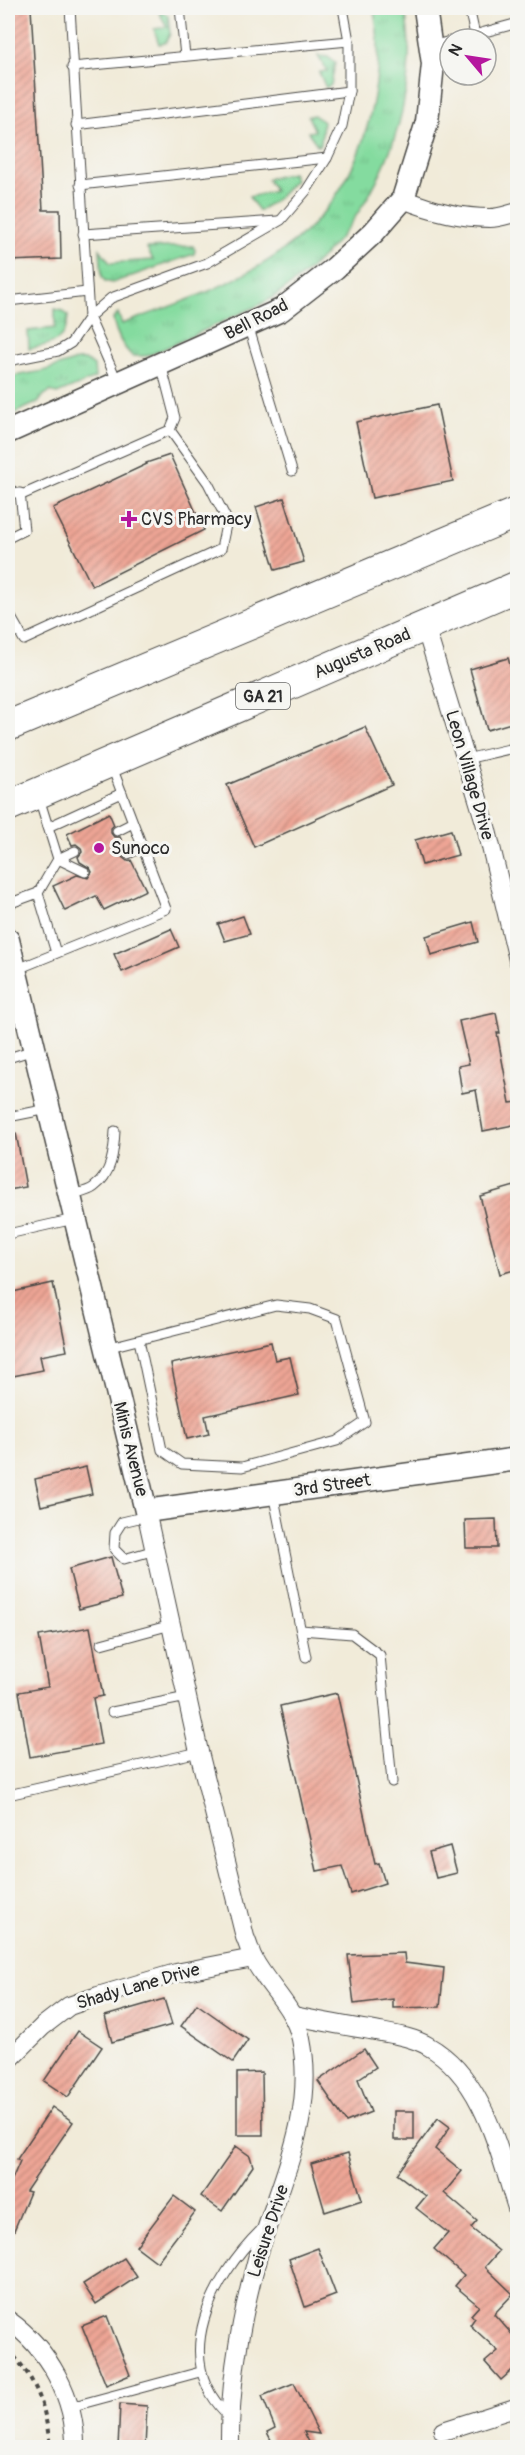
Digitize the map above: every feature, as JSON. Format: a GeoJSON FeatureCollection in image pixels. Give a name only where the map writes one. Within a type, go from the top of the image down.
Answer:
{"type":"FeatureCollection","features":[{"type":"Feature","properties":{"kind":"highway"},"geometry":{"type":"LineString","coordinates":[[8,726],[518,512]]}},
{"type":"Feature","properties":{"kind":"highway","name":"Augusta Road"},"geometry":{"type":"LineString","coordinates":[[8,806],[518,586]]}},
{"type":"Feature","properties":{"kind":"street"},"geometry":{"type":"LineString","coordinates":[[425,8],[438,39]]}},
{"type":"Feature","properties":{"kind":"street"},"geometry":{"type":"LineString","coordinates":[[438,50],[433,64],[428,122],[403,199],[428,209],[460,215],[492,218],[517,212]]}},
{"type":"Feature","properties":{"kind":"street","name":"Bell Road"},"geometry":{"type":"LineString","coordinates":[[8,432],[281,310],[335,268],[374,232],[403,199]]}},
{"type":"Feature","properties":{"kind":"street","name":"Leon Village Drive"},"geometry":{"type":"LineString","coordinates":[[425,626],[485,822],[518,960]]}},
{"type":"Feature","properties":{"kind":"street","name":"Minis Avenue"},"geometry":{"type":"LineString","coordinates":[[8,940],[15,970],[16,1016],[34,1050],[147,1514],[199,1752],[242,1926],[253,1958]]}},
{"type":"Feature","properties":{"kind":"street","name":"3rd Street"},"geometry":{"type":"LineString","coordinates":[[147,1514],[273,1493],[518,1459]]}},
{"type":"Feature","properties":{"kind":"street","name":"Leisure Drive"},"geometry":{"type":"LineString","coordinates":[[230,2448],[229,2416],[233,2368],[242,2316],[268,2224],[290,2167],[304,2095],[303,2054],[294,2016],[253,1958]]}},
{"type":"Feature","properties":{"kind":"street","name":"Shady Lane Drive"},"geometry":{"type":"LineString","coordinates":[[8,2061],[43,2026],[69,2007],[98,1995],[176,1973],[253,1958]]}},
{"type":"Feature","properties":{"kind":"street"},"geometry":{"type":"LineString","coordinates":[[294,2016],[412,2039],[440,2054],[461,2075],[481,2106],[518,2211]]}},
{"type":"Feature","properties":{"kind":"street"},"geometry":{"type":"LineString","coordinates":[[8,2320],[30,2338],[44,2356],[70,2407],[75,2448]]}},
{"type":"Feature","properties":{"kind":"street"},"geometry":{"type":"LineString","coordinates":[[443,2431],[518,2407]]}},
{"type":"Feature","properties":{"kind":"lane"},"geometry":{"type":"LineString","coordinates":[[69,8],[89,317],[118,383]]}},
{"type":"Feature","properties":{"kind":"lane"},"geometry":{"type":"LineString","coordinates":[[180,8],[185,56]]}},
{"type":"Feature","properties":{"kind":"lane"},"geometry":{"type":"LineString","coordinates":[[8,361],[57,351],[72,343],[89,317],[111,298],[207,263],[281,220],[306,191],[327,158],[342,126],[349,91],[349,41],[343,8]]}},
{"type":"Feature","properties":{"kind":"lane"},"geometry":{"type":"LineString","coordinates":[[468,8],[473,27]]}},
{"type":"Feature","properties":{"kind":"lane"},"geometry":{"type":"LineString","coordinates":[[498,29],[518,23]]}},
{"type":"Feature","properties":{"kind":"lane"},"geometry":{"type":"LineString","coordinates":[[72,67],[349,41]]}},
{"type":"Feature","properties":{"kind":"lane"},"geometry":{"type":"LineString","coordinates":[[76,125],[349,91]]}},
{"type":"Feature","properties":{"kind":"lane"},"geometry":{"type":"LineString","coordinates":[[80,185],[327,158]]}},
{"type":"Feature","properties":{"kind":"lane"},"geometry":{"type":"LineString","coordinates":[[83,234],[281,220]]}},
{"type":"Feature","properties":{"kind":"lane"},"geometry":{"type":"LineString","coordinates":[[8,301],[87,292]]}},
{"type":"Feature","properties":{"kind":"lane"},"geometry":{"type":"LineString","coordinates":[[248,325],[292,471]]}},
{"type":"Feature","properties":{"kind":"lane"},"geometry":{"type":"LineString","coordinates":[[8,488],[24,494],[170,430],[175,418],[161,364]]}},
{"type":"Feature","properties":{"kind":"lane"},"geometry":{"type":"LineString","coordinates":[[8,612],[24,640],[221,549],[227,520],[208,483],[170,430]]}},
{"type":"Feature","properties":{"kind":"lane"},"geometry":{"type":"LineString","coordinates":[[8,538],[24,530],[20,494]]}},
{"type":"Feature","properties":{"kind":"lane"},"geometry":{"type":"LineString","coordinates":[[466,759],[518,747]]}},
{"type":"Feature","properties":{"kind":"lane"},"geometry":{"type":"LineString","coordinates":[[15,970],[166,909],[110,762]]}},
{"type":"Feature","properties":{"kind":"lane"},"geometry":{"type":"LineString","coordinates":[[38,793],[58,859],[85,872]]}},
{"type":"Feature","properties":{"kind":"lane"},"geometry":{"type":"LineString","coordinates":[[48,827],[122,793]]}},
{"type":"Feature","properties":{"kind":"lane"},"geometry":{"type":"LineString","coordinates":[[117,831],[134,823]]}},
{"type":"Feature","properties":{"kind":"lane"},"geometry":{"type":"LineString","coordinates":[[128,854],[143,847]]}},
{"type":"Feature","properties":{"kind":"lane"},"geometry":{"type":"LineString","coordinates":[[8,904],[38,893],[58,859],[75,851]]}},
{"type":"Feature","properties":{"kind":"lane"},"geometry":{"type":"LineString","coordinates":[[38,893],[56,953]]}},
{"type":"Feature","properties":{"kind":"lane"},"geometry":{"type":"LineString","coordinates":[[8,1058],[34,1050]]}},
{"type":"Feature","properties":{"kind":"lane"},"geometry":{"type":"LineString","coordinates":[[8,1117],[48,1109]]}},
{"type":"Feature","properties":{"kind":"lane"},"geometry":{"type":"LineString","coordinates":[[69,1196],[93,1188],[105,1174],[113,1158],[116,1131]]}},
{"type":"Feature","properties":{"kind":"lane"},"geometry":{"type":"LineString","coordinates":[[8,1234],[74,1220]]}},
{"type":"Feature","properties":{"kind":"lane"},"geometry":{"type":"LineString","coordinates":[[106,1348],[276,1305],[310,1309],[338,1319],[365,1422],[337,1441],[242,1467],[182,1464],[162,1450],[139,1340]]}},
{"type":"Feature","properties":{"kind":"lane"},"geometry":{"type":"LineString","coordinates":[[273,1493],[306,1657]]}},
{"type":"Feature","properties":{"kind":"lane"},"geometry":{"type":"LineString","coordinates":[[147,1514],[122,1522],[115,1533],[114,1549],[124,1559],[154,1550]]}},
{"type":"Feature","properties":{"kind":"lane"},"geometry":{"type":"LineString","coordinates":[[101,1644],[171,1625]]}},
{"type":"Feature","properties":{"kind":"lane"},"geometry":{"type":"LineString","coordinates":[[301,1630],[352,1634],[380,1655],[392,1782]]}},
{"type":"Feature","properties":{"kind":"lane"},"geometry":{"type":"LineString","coordinates":[[112,1712],[187,1697]]}},
{"type":"Feature","properties":{"kind":"lane"},"geometry":{"type":"LineString","coordinates":[[8,1795],[199,1752]]}},
{"type":"Feature","properties":{"kind":"lane"},"geometry":{"type":"LineString","coordinates":[[229,2416],[214,2400],[200,2372],[201,2336],[212,2296],[237,2256],[268,2224]]}},
{"type":"Feature","properties":{"kind":"lane"},"geometry":{"type":"LineString","coordinates":[[70,2407],[200,2372]]}},
{"type":"Feature","properties":{"kind":"path"},"geometry":{"type":"LineString","coordinates":[[8,2350],[32,2379],[48,2427],[50,2448]]}},
{"type":"Feature","properties":{"kind":"path"},"geometry":{"type":"LineString","coordinates":[[15,2447],[38,2448]]}},
{"type":"Feature","properties":{"kind":"green space"},"geometry":{"type":"Polygon","coordinates":[[[373,8],[405,8],[409,52],[405,94],[397,129],[385,162],[369,195],[350,225],[301,277],[272,298],[147,356],[132,356],[116,330],[113,319],[118,313],[122,324],[204,293],[241,276],[276,256],[306,231],[332,201],[353,165],[372,106],[377,78],[378,50],[373,8]]]}},
{"type":"Feature","properties":{"kind":"green space"},"geometry":{"type":"Polygon","coordinates":[[[158,10],[168,15],[170,34],[165,43],[159,44],[154,29],[167,27],[158,10]]]}},
{"type":"Feature","properties":{"kind":"green space"},"geometry":{"type":"Polygon","coordinates":[[[318,56],[328,57],[335,63],[331,85],[326,88],[319,72],[327,71],[318,56]]]}},
{"type":"Feature","properties":{"kind":"green space"},"geometry":{"type":"Polygon","coordinates":[[[314,115],[323,122],[321,143],[318,146],[308,132],[315,131],[308,116],[314,115]]]}},
{"type":"Feature","properties":{"kind":"green space"},"geometry":{"type":"Polygon","coordinates":[[[292,173],[295,180],[277,199],[259,211],[249,197],[275,191],[267,179],[292,173]]]}},
{"type":"Feature","properties":{"kind":"green space"},"geometry":{"type":"Polygon","coordinates":[[[193,246],[194,254],[112,283],[105,281],[102,277],[100,249],[110,263],[153,260],[147,248],[193,246]]]}},
{"type":"Feature","properties":{"kind":"green space"},"geometry":{"type":"Polygon","coordinates":[[[55,309],[63,311],[68,316],[67,325],[61,337],[51,343],[29,349],[28,331],[55,328],[55,309]]]}},
{"type":"Feature","properties":{"kind":"green space"},"geometry":{"type":"Polygon","coordinates":[[[77,360],[85,360],[94,366],[95,378],[57,394],[51,391],[39,402],[8,416],[8,377],[43,371],[77,360]]]}},
{"type":"Feature","properties":{"kind":"building"},"geometry":{"type":"Polygon","coordinates":[[[8,8],[31,8],[43,210],[60,210],[61,259],[8,261],[8,8]]]}},
{"type":"Feature","properties":{"kind":"building"},"geometry":{"type":"Polygon","coordinates":[[[437,405],[453,481],[372,498],[356,422],[437,405]]]}},
{"type":"Feature","properties":{"kind":"building","name":"CVS Pharmacy"},"geometry":{"type":"Polygon","coordinates":[[[170,455],[204,530],[92,586],[53,508],[146,463],[170,455]]]}},
{"type":"Feature","properties":{"kind":"building"},"geometry":{"type":"Polygon","coordinates":[[[284,498],[304,562],[275,570],[256,507],[284,498]]]}},
{"type":"Feature","properties":{"kind":"building"},"geometry":{"type":"Polygon","coordinates":[[[508,658],[518,692],[518,721],[487,730],[470,669],[508,658]]]}},
{"type":"Feature","properties":{"kind":"building"},"geometry":{"type":"Polygon","coordinates":[[[365,727],[392,785],[254,847],[227,785],[365,727]]]}},
{"type":"Feature","properties":{"kind":"building"},"geometry":{"type":"Polygon","coordinates":[[[109,813],[114,825],[111,833],[114,837],[120,837],[125,848],[121,853],[122,857],[127,861],[131,860],[146,890],[104,910],[96,896],[65,911],[53,886],[77,875],[88,878],[92,872],[80,862],[78,857],[82,852],[81,848],[76,844],[72,845],[67,834],[109,813]]]}},
{"type":"Feature","properties":{"kind":"building"},"geometry":{"type":"Polygon","coordinates":[[[451,830],[458,855],[422,865],[415,840],[451,830]]]}},
{"type":"Feature","properties":{"kind":"building"},"geometry":{"type":"Polygon","coordinates":[[[243,916],[250,934],[225,941],[218,924],[243,916]]]}},
{"type":"Feature","properties":{"kind":"building"},"geometry":{"type":"Polygon","coordinates":[[[473,922],[478,942],[431,955],[426,936],[473,922]]]}},
{"type":"Feature","properties":{"kind":"building"},"geometry":{"type":"Polygon","coordinates":[[[171,929],[179,947],[122,972],[114,954],[171,929]]]}},
{"type":"Feature","properties":{"kind":"building"},"geometry":{"type":"Polygon","coordinates":[[[496,1013],[500,1033],[497,1033],[510,1103],[518,1102],[518,1124],[483,1131],[476,1090],[462,1093],[458,1066],[469,1064],[459,1021],[496,1013]]]}},
{"type":"Feature","properties":{"kind":"building"},"geometry":{"type":"Polygon","coordinates":[[[16,1133],[26,1187],[8,1190],[8,1134],[16,1133]]]}},
{"type":"Feature","properties":{"kind":"building"},"geometry":{"type":"Polygon","coordinates":[[[518,1185],[518,1269],[500,1274],[480,1196],[518,1185]]]}},
{"type":"Feature","properties":{"kind":"building"},"geometry":{"type":"Polygon","coordinates":[[[53,1283],[67,1351],[40,1356],[43,1370],[8,1377],[8,1293],[53,1283]]]}},
{"type":"Feature","properties":{"kind":"building"},"geometry":{"type":"Polygon","coordinates":[[[271,1342],[275,1360],[290,1357],[299,1395],[205,1416],[209,1434],[187,1439],[171,1364],[271,1342]]]}},
{"type":"Feature","properties":{"kind":"building"},"geometry":{"type":"Polygon","coordinates":[[[86,1467],[92,1494],[41,1506],[35,1479],[86,1467]]]}},
{"type":"Feature","properties":{"kind":"building"},"geometry":{"type":"Polygon","coordinates":[[[496,1519],[497,1548],[466,1548],[465,1520],[496,1519]]]}},
{"type":"Feature","properties":{"kind":"building"},"geometry":{"type":"Polygon","coordinates":[[[111,1557],[122,1598],[79,1609],[69,1569],[111,1557]]]}},
{"type":"Feature","properties":{"kind":"building"},"geometry":{"type":"Polygon","coordinates":[[[90,1627],[103,1696],[93,1698],[101,1744],[30,1757],[19,1692],[48,1687],[39,1636],[90,1627]]]}},
{"type":"Feature","properties":{"kind":"building"},"geometry":{"type":"Polygon","coordinates":[[[337,1693],[375,1864],[379,1863],[385,1883],[351,1894],[342,1866],[317,1871],[280,1706],[337,1693]]]}},
{"type":"Feature","properties":{"kind":"building"},"geometry":{"type":"Polygon","coordinates":[[[450,1846],[457,1873],[436,1878],[429,1852],[450,1846]]]}},
{"type":"Feature","properties":{"kind":"building"},"geometry":{"type":"Polygon","coordinates":[[[404,1953],[405,1963],[444,1968],[440,2007],[393,2008],[393,1999],[354,2004],[348,1955],[404,1953]]]}},
{"type":"Feature","properties":{"kind":"building"},"geometry":{"type":"Polygon","coordinates":[[[164,1999],[172,2025],[112,2042],[105,2016],[164,1999]]]}},
{"type":"Feature","properties":{"kind":"building"},"geometry":{"type":"Polygon","coordinates":[[[197,2004],[248,2040],[233,2062],[181,2026],[197,2004]]]}},
{"type":"Feature","properties":{"kind":"building"},"geometry":{"type":"Polygon","coordinates":[[[78,2031],[102,2047],[68,2097],[44,2081],[78,2031]]]}},
{"type":"Feature","properties":{"kind":"building"},"geometry":{"type":"Polygon","coordinates":[[[364,2049],[376,2067],[358,2079],[371,2112],[346,2122],[318,2081],[364,2049]]]}},
{"type":"Feature","properties":{"kind":"building"},"geometry":{"type":"Polygon","coordinates":[[[262,2072],[263,2135],[237,2135],[237,2073],[262,2072]]]}},
{"type":"Feature","properties":{"kind":"building"},"geometry":{"type":"Polygon","coordinates":[[[52,2107],[73,2122],[26,2191],[30,2192],[8,2245],[8,2183],[10,2184],[20,2161],[17,2159],[52,2107]]]}},
{"type":"Feature","properties":{"kind":"building"},"geometry":{"type":"Polygon","coordinates":[[[394,2111],[414,2111],[414,2140],[394,2140],[394,2111]]]}},
{"type":"Feature","properties":{"kind":"building"},"geometry":{"type":"Polygon","coordinates":[[[438,2118],[450,2127],[435,2149],[462,2171],[444,2193],[477,2221],[471,2228],[499,2251],[485,2267],[513,2294],[494,2314],[518,2341],[518,2365],[501,2380],[485,2362],[498,2351],[470,2325],[475,2318],[471,2315],[479,2306],[455,2286],[464,2275],[434,2249],[448,2233],[416,2208],[426,2196],[397,2174],[438,2118]]]}},
{"type":"Feature","properties":{"kind":"building"},"geometry":{"type":"Polygon","coordinates":[[[236,2146],[250,2156],[253,2166],[222,2211],[201,2196],[236,2146]]]}},
{"type":"Feature","properties":{"kind":"building"},"geometry":{"type":"Polygon","coordinates":[[[348,2153],[362,2200],[325,2212],[311,2164],[348,2153]]]}},
{"type":"Feature","properties":{"kind":"building"},"geometry":{"type":"Polygon","coordinates":[[[174,2196],[195,2212],[157,2262],[136,2246],[174,2196]]]}},
{"type":"Feature","properties":{"kind":"building"},"geometry":{"type":"Polygon","coordinates":[[[318,2248],[336,2295],[305,2307],[289,2259],[318,2248]]]}},
{"type":"Feature","properties":{"kind":"building"},"geometry":{"type":"Polygon","coordinates":[[[124,2258],[137,2277],[96,2304],[83,2284],[124,2258]]]}},
{"type":"Feature","properties":{"kind":"building"},"geometry":{"type":"Polygon","coordinates":[[[107,2316],[130,2375],[106,2385],[82,2326],[107,2316]]]}},
{"type":"Feature","properties":{"kind":"building"},"geometry":{"type":"Polygon","coordinates":[[[294,2383],[319,2434],[304,2432],[312,2448],[275,2448],[267,2432],[275,2428],[262,2396],[294,2383]]]}},
{"type":"Feature","properties":{"kind":"building"},"geometry":{"type":"Polygon","coordinates":[[[120,2404],[147,2406],[145,2448],[118,2448],[120,2404]]]}},
{"type":"Feature","properties":{"kind":"place","name":"CVS Pharmacy"},"geometry":{"type":"Point","coordinates":[129,519]}},
{"type":"Feature","properties":{"kind":"place","name":"Sunoco"},"geometry":{"type":"Point","coordinates":[99,848]}}]}
